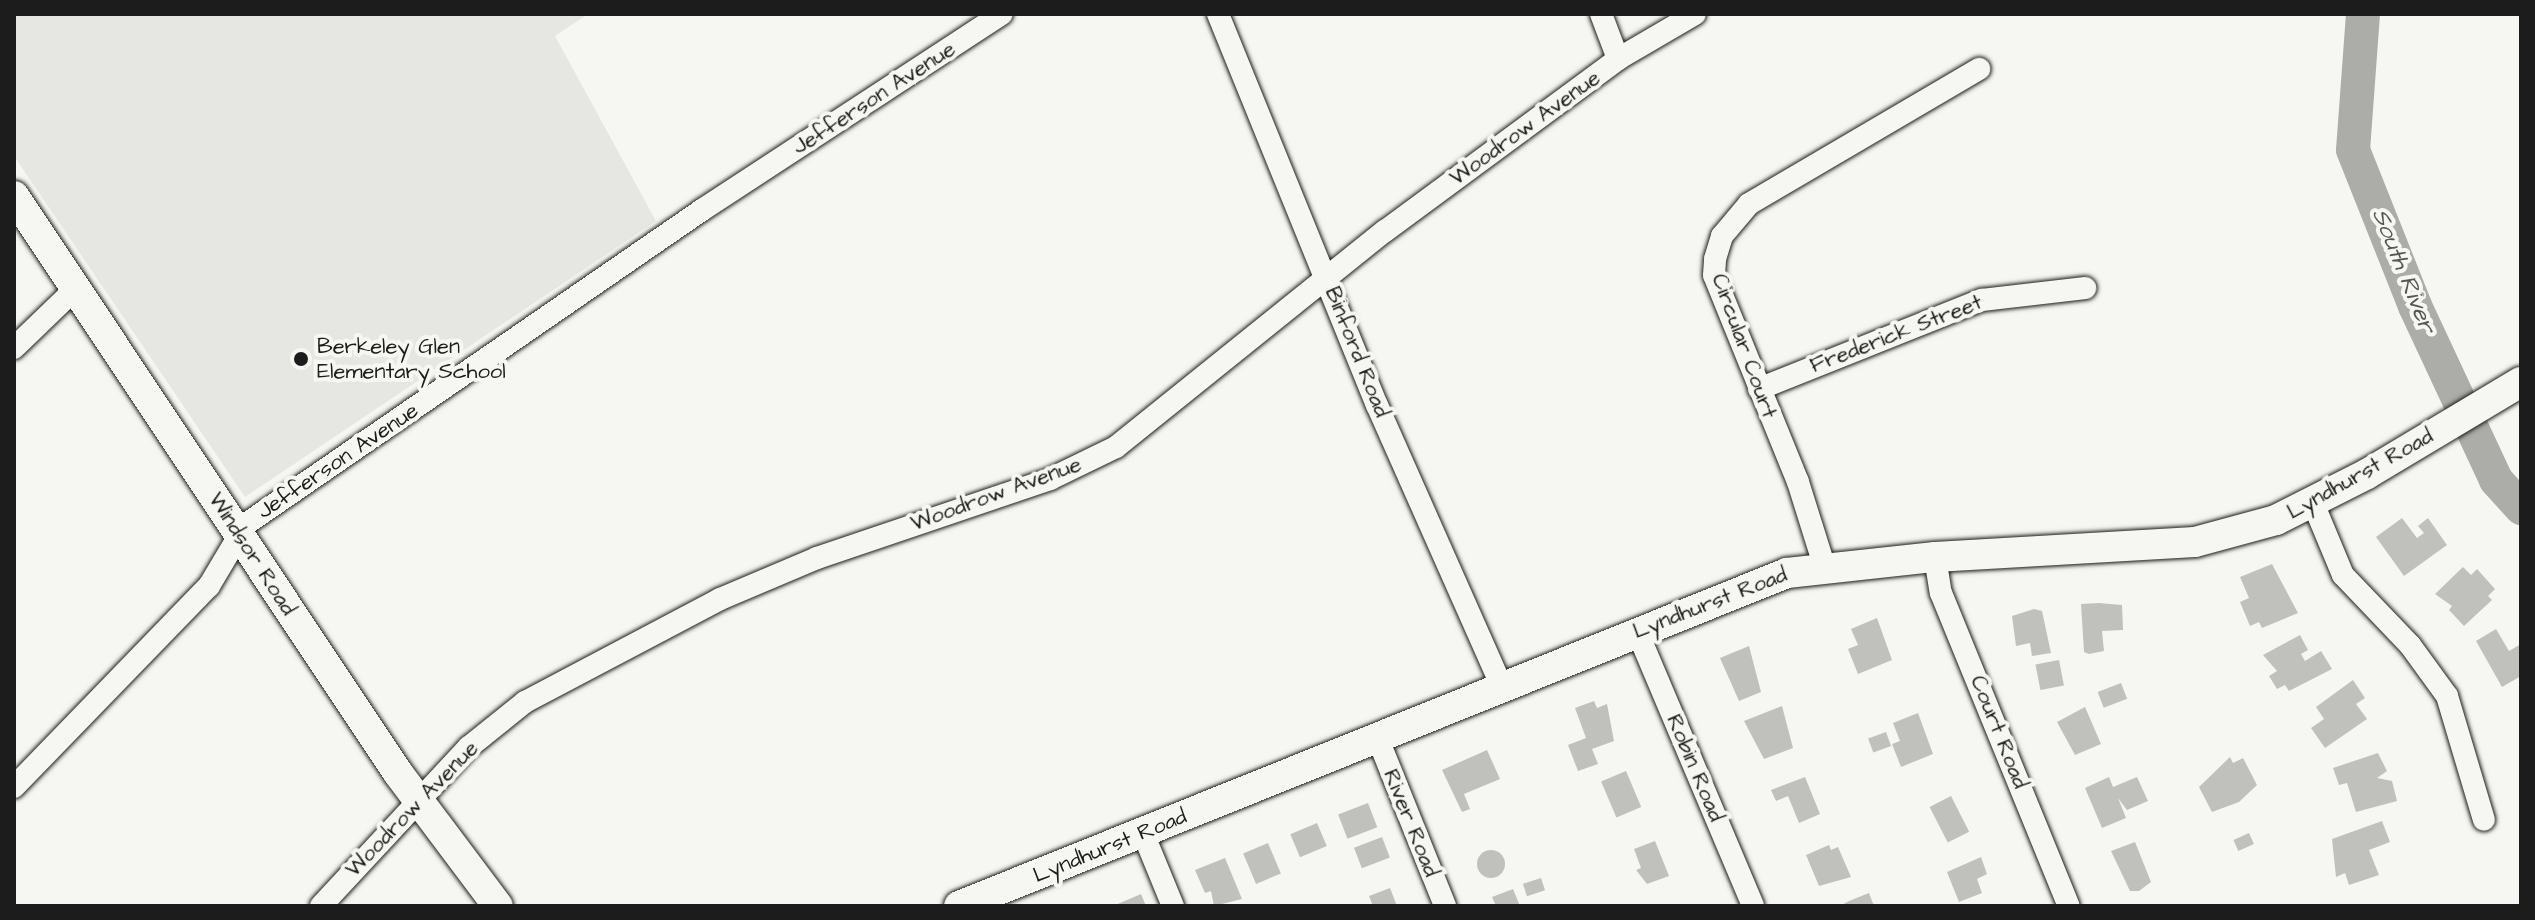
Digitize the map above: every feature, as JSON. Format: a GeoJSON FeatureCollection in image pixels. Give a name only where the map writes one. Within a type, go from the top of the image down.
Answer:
{"type":"FeatureCollection","features":[{"type":"Feature","properties":{"kind":"main road","name":"Windsor Road"},"geometry":{"type":"LineString","coordinates":[[14,196],[421,803],[498,906]]}},
{"type":"Feature","properties":{"kind":"main road","name":"Lyndhurst Road"},"geometry":{"type":"LineString","coordinates":[[959,906],[1776,576],[1824,565],[2195,542],[2236,534],[2313,503],[2521,382]]}},
{"type":"Feature","properties":{"kind":"street","name":"Jefferson Avenue"},"geometry":{"type":"LineString","coordinates":[[14,787],[209,586],[238,532],[702,210],[1001,14]]}},
{"type":"Feature","properties":{"kind":"street","name":"Binford Road"},"geometry":{"type":"LineString","coordinates":[[1218,14],[1502,687]]}},
{"type":"Feature","properties":{"kind":"street"},"geometry":{"type":"LineString","coordinates":[[1601,14],[1618,59]]}},
{"type":"Feature","properties":{"kind":"street","name":"Woodrow Avenue"},"geometry":{"type":"LineString","coordinates":[[321,906],[496,723],[655,631],[817,558],[1050,479],[1116,447],[1173,406],[1326,276],[1618,59],[1695,14]]}},
{"type":"Feature","properties":{"kind":"street","name":"Circular Court"},"geometry":{"type":"LineString","coordinates":[[1824,565],[1798,482],[1714,275],[1722,236],[1734,218],[1762,196],[1979,69]]}},
{"type":"Feature","properties":{"kind":"street","name":"Frederick Street"},"geometry":{"type":"LineString","coordinates":[[1759,389],[1982,300],[2085,288]]}},
{"type":"Feature","properties":{"kind":"street"},"geometry":{"type":"LineString","coordinates":[[14,348],[75,289]]}},
{"type":"Feature","properties":{"kind":"street"},"geometry":{"type":"LineString","coordinates":[[2313,503],[2343,575],[2410,645],[2447,696],[2484,820]]}},
{"type":"Feature","properties":{"kind":"street","name":"Court Road"},"geometry":{"type":"LineString","coordinates":[[1935,557],[1941,593],[2069,906]]}},
{"type":"Feature","properties":{"kind":"street","name":"Robin Road"},"geometry":{"type":"LineString","coordinates":[[1637,631],[1753,906]]}},
{"type":"Feature","properties":{"kind":"street","name":"River Road"},"geometry":{"type":"LineString","coordinates":[[1378,739],[1445,906]]}},
{"type":"Feature","properties":{"kind":"street"},"geometry":{"type":"LineString","coordinates":[[1143,833],[1173,906]]}},
{"type":"Feature","properties":{"kind":"shaded area","name":"Berkeley Glen Elementary School"},"geometry":{"type":"Polygon","coordinates":[[[14,14],[588,14],[555,36],[656,221],[245,497],[14,156],[14,14]]]}},
{"type":"Feature","properties":{"kind":"building"},"geometry":{"type":"Polygon","coordinates":[[[2402,518],[2417,538],[2424,533],[2418,526],[2428,518],[2447,545],[2404,576],[2376,537],[2402,518]]]}},
{"type":"Feature","properties":{"kind":"building"},"geometry":{"type":"Polygon","coordinates":[[[2272,564],[2298,613],[2262,628],[2259,622],[2250,626],[2240,602],[2249,598],[2240,577],[2272,564]]]}},
{"type":"Feature","properties":{"kind":"building"},"geometry":{"type":"Polygon","coordinates":[[[2463,567],[2471,575],[2477,569],[2495,589],[2488,596],[2492,600],[2464,626],[2449,610],[2452,606],[2435,594],[2463,567]]]}},
{"type":"Feature","properties":{"kind":"building"},"geometry":{"type":"Polygon","coordinates":[[[2081,604],[2122,605],[2123,630],[2102,631],[2104,651],[2089,654],[2084,652],[2081,604]]]}},
{"type":"Feature","properties":{"kind":"building"},"geometry":{"type":"Polygon","coordinates":[[[2034,609],[2042,611],[2051,653],[2032,656],[2030,643],[2016,646],[2012,616],[2034,609]]]}},
{"type":"Feature","properties":{"kind":"building"},"geometry":{"type":"Polygon","coordinates":[[[1877,618],[1892,660],[1858,674],[1848,649],[1858,645],[1851,629],[1877,618]]]}},
{"type":"Feature","properties":{"kind":"building"},"geometry":{"type":"Polygon","coordinates":[[[2496,629],[2509,651],[2521,644],[2521,676],[2502,687],[2476,641],[2496,629]]]}},
{"type":"Feature","properties":{"kind":"building"},"geometry":{"type":"Polygon","coordinates":[[[2300,635],[2308,650],[2301,654],[2305,661],[2321,651],[2332,669],[2289,691],[2285,685],[2277,689],[2269,676],[2277,671],[2263,655],[2300,635]]]}},
{"type":"Feature","properties":{"kind":"building"},"geometry":{"type":"Polygon","coordinates":[[[1749,646],[1761,692],[1739,701],[1720,658],[1749,646]]]}},
{"type":"Feature","properties":{"kind":"building"},"geometry":{"type":"Polygon","coordinates":[[[2059,660],[2064,686],[2040,690],[2035,665],[2059,660]]]}},
{"type":"Feature","properties":{"kind":"building"},"geometry":{"type":"Polygon","coordinates":[[[2353,680],[2365,698],[2356,704],[2367,719],[2325,748],[2311,728],[2324,719],[2316,707],[2353,680]]]}},
{"type":"Feature","properties":{"kind":"building"},"geometry":{"type":"Polygon","coordinates":[[[2121,683],[2127,699],[2104,708],[2098,692],[2121,683]]]}},
{"type":"Feature","properties":{"kind":"building"},"geometry":{"type":"Polygon","coordinates":[[[1594,701],[1597,708],[1607,704],[1614,741],[1592,749],[1598,764],[1578,771],[1568,745],[1586,738],[1575,708],[1594,701]]]}},
{"type":"Feature","properties":{"kind":"building"},"geometry":{"type":"Polygon","coordinates":[[[1782,706],[1793,748],[1764,759],[1744,721],[1782,706]]]}},
{"type":"Feature","properties":{"kind":"building"},"geometry":{"type":"Polygon","coordinates":[[[2085,707],[2101,744],[2075,755],[2057,722],[2085,707]]]}},
{"type":"Feature","properties":{"kind":"building"},"geometry":{"type":"Polygon","coordinates":[[[1918,713],[1933,754],[1901,767],[1892,744],[1900,741],[1893,723],[1918,713]]]}},
{"type":"Feature","properties":{"kind":"building"},"geometry":{"type":"Polygon","coordinates":[[[1886,732],[1891,746],[1873,753],[1868,738],[1886,732]]]}},
{"type":"Feature","properties":{"kind":"building"},"geometry":{"type":"Polygon","coordinates":[[[1487,750],[1500,779],[1464,794],[1470,809],[1462,812],[1442,770],[1487,750]]]}},
{"type":"Feature","properties":{"kind":"building"},"geometry":{"type":"Polygon","coordinates":[[[2378,753],[2387,771],[2377,778],[2392,781],[2397,801],[2356,812],[2347,783],[2339,785],[2333,768],[2378,753]]]}},
{"type":"Feature","properties":{"kind":"building"},"geometry":{"type":"Polygon","coordinates":[[[2230,757],[2233,763],[2243,758],[2257,785],[2239,802],[2212,812],[2199,787],[2230,757]]]}},
{"type":"Feature","properties":{"kind":"building"},"geometry":{"type":"Polygon","coordinates":[[[1626,771],[1641,807],[1616,817],[1601,782],[1626,771]]]}},
{"type":"Feature","properties":{"kind":"building"},"geometry":{"type":"Polygon","coordinates":[[[1805,777],[1820,814],[1799,823],[1788,796],[1776,801],[1771,790],[1805,777]]]}},
{"type":"Feature","properties":{"kind":"building"},"geometry":{"type":"Polygon","coordinates":[[[2109,777],[2113,787],[2137,777],[2148,801],[2127,810],[2118,798],[2126,818],[2102,828],[2085,788],[2109,777]]]}},
{"type":"Feature","properties":{"kind":"building"},"geometry":{"type":"Polygon","coordinates":[[[1951,796],[1969,832],[1948,843],[1930,807],[1951,796]]]}},
{"type":"Feature","properties":{"kind":"building"},"geometry":{"type":"Polygon","coordinates":[[[1368,803],[1377,827],[1347,839],[1338,814],[1368,803]]]}},
{"type":"Feature","properties":{"kind":"building"},"geometry":{"type":"Polygon","coordinates":[[[2382,821],[2390,842],[2369,850],[2379,875],[2349,885],[2345,873],[2336,877],[2332,839],[2382,821]]]}},
{"type":"Feature","properties":{"kind":"building"},"geometry":{"type":"Polygon","coordinates":[[[1317,823],[1327,846],[1300,857],[1290,834],[1317,823]]]}},
{"type":"Feature","properties":{"kind":"building"},"geometry":{"type":"Polygon","coordinates":[[[2249,833],[2254,844],[2238,851],[2233,840],[2249,833]]]}},
{"type":"Feature","properties":{"kind":"building"},"geometry":{"type":"Polygon","coordinates":[[[1382,837],[1390,858],[1362,868],[1354,848],[1382,837]]]}},
{"type":"Feature","properties":{"kind":"building"},"geometry":{"type":"Polygon","coordinates":[[[1655,841],[1669,876],[1647,884],[1636,870],[1641,868],[1634,849],[1655,841]]]}},
{"type":"Feature","properties":{"kind":"building"},"geometry":{"type":"Polygon","coordinates":[[[2135,842],[2151,882],[2139,891],[2130,891],[2111,851],[2135,842]]]}},
{"type":"Feature","properties":{"kind":"building"},"geometry":{"type":"Polygon","coordinates":[[[1268,843],[1281,873],[1256,884],[1243,854],[1268,843]]]}},
{"type":"Feature","properties":{"kind":"building"},"geometry":{"type":"Polygon","coordinates":[[[1829,845],[1831,850],[1838,847],[1851,877],[1819,886],[1806,855],[1829,845]]]}},
{"type":"Feature","properties":{"kind":"building"},"geometry":{"type":"Polygon","coordinates":[[[1491,850],[1501,854],[1505,864],[1501,874],[1491,878],[1481,874],[1477,864],[1481,854],[1491,850]]]}},
{"type":"Feature","properties":{"kind":"building"},"geometry":{"type":"Polygon","coordinates":[[[1981,857],[1987,874],[1977,879],[1982,893],[1959,902],[1947,872],[1981,857]]]}},
{"type":"Feature","properties":{"kind":"building"},"geometry":{"type":"Polygon","coordinates":[[[1225,858],[1242,899],[1214,906],[1211,891],[1205,893],[1195,870],[1225,858]]]}},
{"type":"Feature","properties":{"kind":"building"},"geometry":{"type":"Polygon","coordinates":[[[1541,878],[1545,890],[1527,896],[1523,884],[1541,878]]]}},
{"type":"Feature","properties":{"kind":"building"},"geometry":{"type":"Polygon","coordinates":[[[1390,888],[1397,906],[1373,906],[1369,896],[1390,888]]]}},
{"type":"Feature","properties":{"kind":"building"},"geometry":{"type":"Polygon","coordinates":[[[1513,889],[1520,906],[1496,906],[1492,897],[1513,889]]]}},
{"type":"Feature","properties":{"kind":"building"},"geometry":{"type":"Polygon","coordinates":[[[1869,893],[1874,906],[1840,906],[1849,901],[1869,893]]]}},
{"type":"Feature","properties":{"kind":"building"},"geometry":{"type":"Polygon","coordinates":[[[1141,894],[1146,906],[1113,906],[1141,894]]]}},
{"type":"Feature","properties":{"kind":"waterway","name":"South River"},"geometry":{"type":"LineString","coordinates":[[2363,14],[2353,150],[2415,306],[2496,480],[2521,508]]}},
{"type":"Feature","properties":{"kind":"place","name":"Berkeley Glen Elementary School"},"geometry":{"type":"Point","coordinates":[301,359]}}]}
